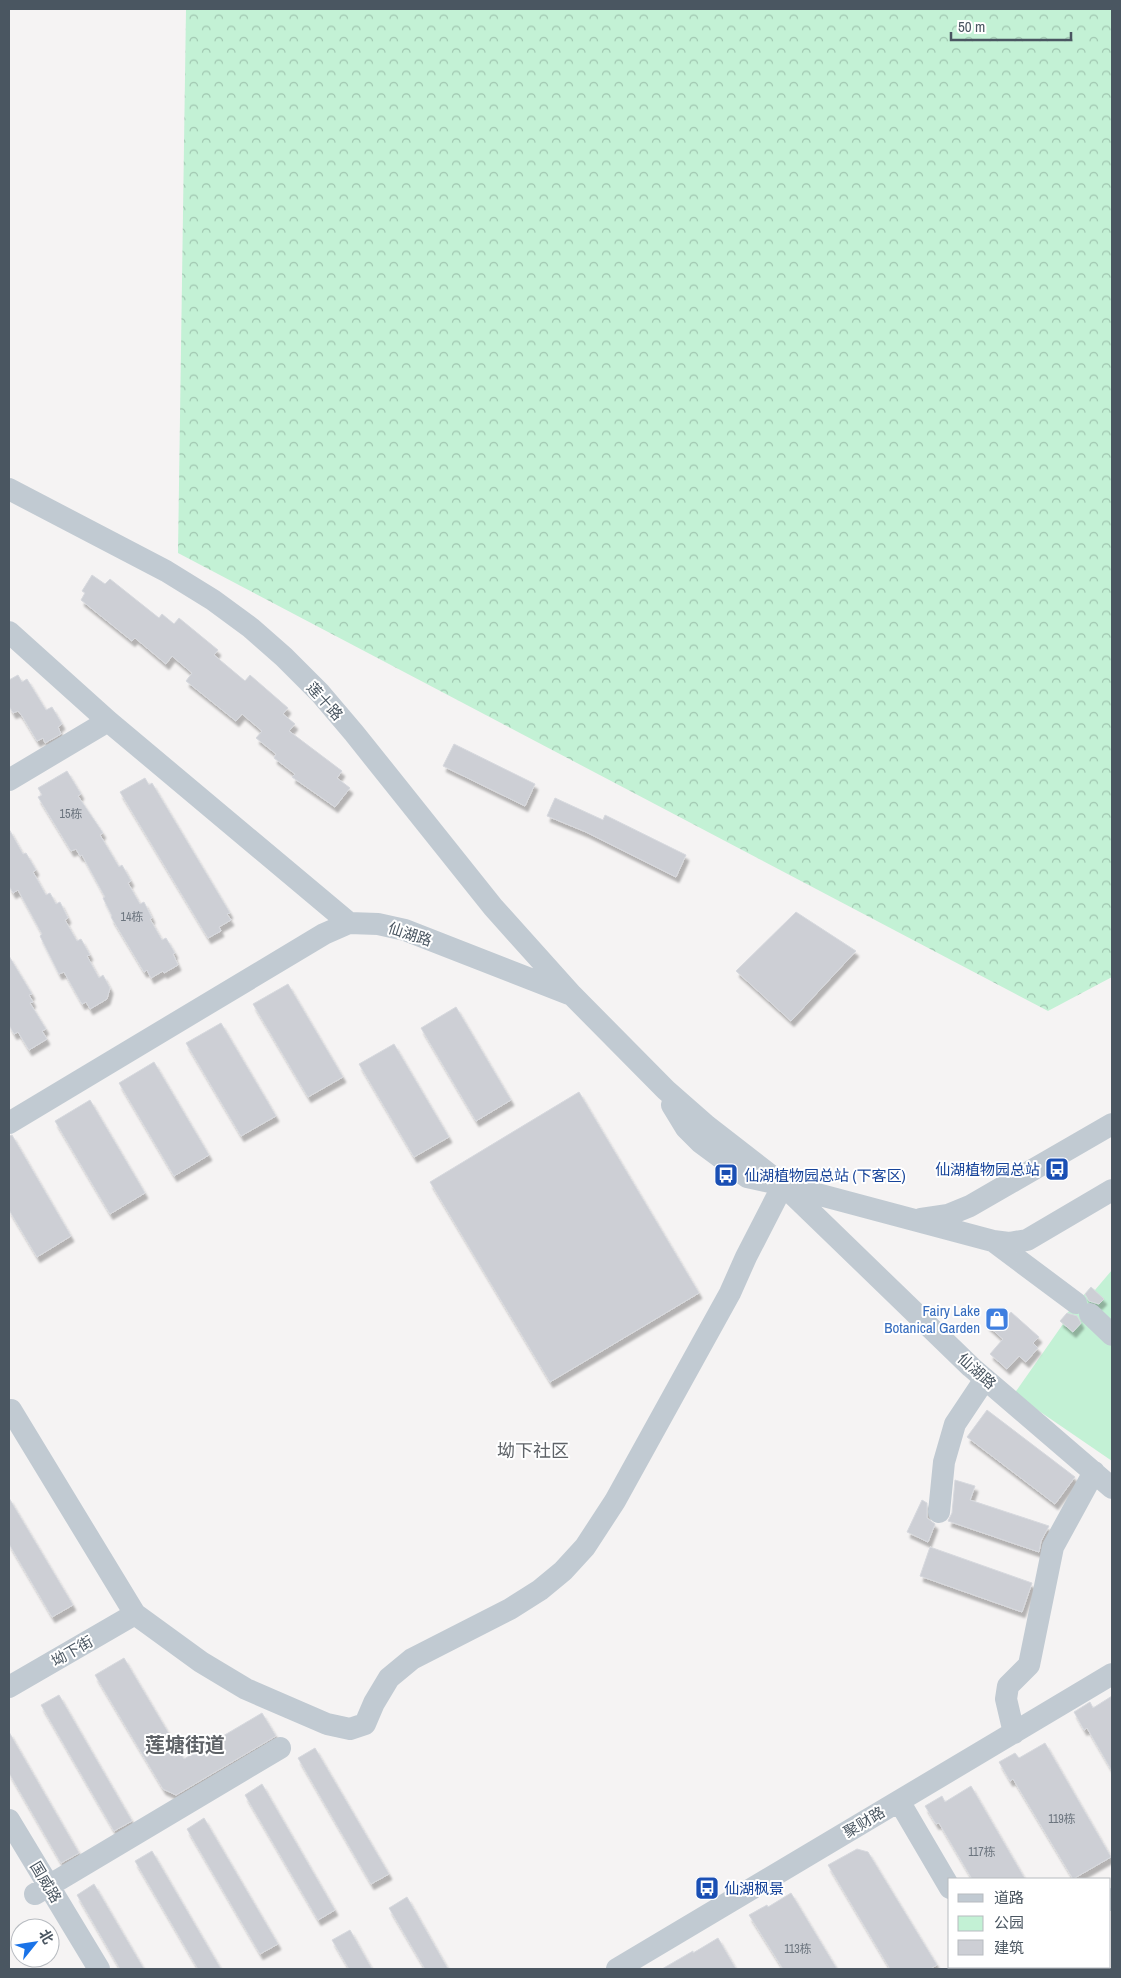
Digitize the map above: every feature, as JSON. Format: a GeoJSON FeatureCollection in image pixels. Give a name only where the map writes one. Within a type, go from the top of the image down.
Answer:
{"type":"FeatureCollection","features":[{"type":"Feature","properties":{"kind":"street","name":"莲十路"},"geometry":{"type":"LineString","coordinates":[[9,489],[166,571],[213,600],[251,628],[284,657],[320,693],[493,908],[572,995]]}},
{"type":"Feature","properties":{"kind":"street"},"geometry":{"type":"LineString","coordinates":[[9,632],[108,721],[349,923]]}},
{"type":"Feature","properties":{"kind":"street"},"geometry":{"type":"LineString","coordinates":[[9,780],[108,721]]}},
{"type":"Feature","properties":{"kind":"street","name":"仙湖路"},"geometry":{"type":"LineString","coordinates":[[9,1122],[316,940],[349,923],[378,924],[405,930],[572,995],[666,1090],[707,1126],[783,1185],[985,1379],[1112,1488]]}},
{"type":"Feature","properties":{"kind":"street"},"geometry":{"type":"LineString","coordinates":[[915,1220],[948,1215],[970,1206],[1112,1124]]}},
{"type":"Feature","properties":{"kind":"street","name":"仙湖路"},"geometry":{"type":"LineString","coordinates":[[783,1185],[993,1241],[1083,1308],[1112,1335]]}},
{"type":"Feature","properties":{"kind":"street"},"geometry":{"type":"LineString","coordinates":[[11,1410],[135,1614],[201,1662],[246,1689],[327,1724],[350,1729],[365,1724],[374,1703],[389,1678],[412,1659],[510,1609],[540,1590],[563,1571],[585,1547],[614,1501],[721,1310],[783,1185]]}},
{"type":"Feature","properties":{"kind":"street"},"geometry":{"type":"LineString","coordinates":[[993,1241],[1009,1243],[1027,1240],[1112,1190]]}},
{"type":"Feature","properties":{"kind":"street"},"geometry":{"type":"LineString","coordinates":[[939,1512],[944,1462],[955,1424],[985,1379]]}},
{"type":"Feature","properties":{"kind":"street"},"geometry":{"type":"LineString","coordinates":[[1014,1732],[1006,1699],[1008,1686],[1029,1665],[1053,1547],[1094,1472]]}},
{"type":"Feature","properties":{"kind":"street","name":"坳下街"},"geometry":{"type":"LineString","coordinates":[[9,1688],[135,1614]]}},
{"type":"Feature","properties":{"kind":"street","name":"聚财路"},"geometry":{"type":"LineString","coordinates":[[617,1969],[1112,1674]]}},
{"type":"Feature","properties":{"kind":"street"},"geometry":{"type":"LineString","coordinates":[[42,1890],[280,1748]]}},
{"type":"Feature","properties":{"kind":"street"},"geometry":{"type":"LineString","coordinates":[[898,1801],[948,1885]]}},
{"type":"Feature","properties":{"kind":"street","name":"国威路"},"geometry":{"type":"LineString","coordinates":[[9,1820],[42,1890],[83,1969]]}},
{"type":"Feature","properties":{"kind":"street","name":"国威路"},"geometry":{"type":"LineString","coordinates":[[9,1850],[42,1890]]}},
{"type":"Feature","properties":{"kind":"green space"},"geometry":{"type":"Polygon","coordinates":[[[186,9],[1112,9],[1112,977],[1048,1011],[178,553],[186,9]]]}},
{"type":"Feature","properties":{"kind":"green space"},"geometry":{"type":"Polygon","coordinates":[[[1112,1270],[1112,1461],[1014,1394],[1063,1324],[1060,1321],[1091,1287],[1095,1290],[1112,1270]]]}},
{"type":"Feature","properties":{"kind":"building"},"geometry":{"type":"Polygon","coordinates":[[[92,575],[105,584],[110,579],[159,618],[162,614],[174,624],[179,618],[218,650],[214,655],[245,681],[250,675],[288,708],[283,714],[295,724],[289,731],[342,771],[337,778],[350,788],[335,807],[292,777],[295,774],[274,758],[276,754],[256,738],[262,731],[242,714],[236,721],[186,681],[192,673],[172,656],[166,664],[135,638],[132,641],[81,600],[85,593],[82,591],[92,575]]]}},
{"type":"Feature","properties":{"kind":"building"},"geometry":{"type":"Polygon","coordinates":[[[18,675],[22,682],[27,679],[46,710],[52,707],[62,724],[58,727],[61,734],[45,743],[43,738],[37,741],[18,711],[13,713],[9,706],[9,680],[18,675]]]}},
{"type":"Feature","properties":{"kind":"building"},"geometry":{"type":"Polygon","coordinates":[[[454,744],[535,784],[525,806],[443,766],[454,744]]]}},
{"type":"Feature","properties":{"kind":"building"},"geometry":{"type":"Polygon","coordinates":[[[67,771],[81,794],[78,796],[103,833],[100,835],[119,867],[122,865],[131,881],[128,883],[140,904],[144,902],[152,918],[150,919],[162,940],[166,938],[175,953],[173,954],[178,965],[164,973],[163,971],[151,978],[147,970],[144,972],[111,917],[103,898],[105,897],[82,855],[80,856],[76,849],[71,851],[38,797],[42,795],[38,788],[67,771]]]}},
{"type":"Feature","properties":{"kind":"building"},"geometry":{"type":"Polygon","coordinates":[[[145,778],[149,785],[152,783],[230,913],[227,914],[231,920],[219,927],[221,931],[208,938],[120,792],[145,778]]]}},
{"type":"Feature","properties":{"kind":"building"},"geometry":{"type":"Polygon","coordinates":[[[555,798],[603,820],[605,815],[686,855],[676,877],[586,832],[547,816],[555,798]]]}},
{"type":"Feature","properties":{"kind":"building"},"geometry":{"type":"Polygon","coordinates":[[[9,829],[23,854],[26,853],[36,870],[33,872],[46,895],[50,893],[56,904],[60,902],[68,918],[65,920],[77,941],[81,939],[90,955],[87,956],[99,978],[103,975],[110,988],[107,999],[90,1009],[86,1002],[82,1004],[64,972],[59,974],[40,936],[42,934],[18,890],[13,893],[9,886],[9,829]]]}},
{"type":"Feature","properties":{"kind":"building"},"geometry":{"type":"Polygon","coordinates":[[[796,912],[856,951],[791,1021],[736,971],[796,912]]]}},
{"type":"Feature","properties":{"kind":"building"},"geometry":{"type":"Polygon","coordinates":[[[9,956],[32,994],[29,995],[33,1002],[30,1003],[46,1029],[42,1031],[47,1039],[29,1050],[18,1032],[14,1034],[9,1025],[9,956]]]}},
{"type":"Feature","properties":{"kind":"building"},"geometry":{"type":"Polygon","coordinates":[[[288,984],[343,1077],[308,1097],[253,1004],[288,984]]]}},
{"type":"Feature","properties":{"kind":"building"},"geometry":{"type":"Polygon","coordinates":[[[456,1007],[511,1100],[476,1121],[421,1028],[456,1007]]]}},
{"type":"Feature","properties":{"kind":"building"},"geometry":{"type":"Polygon","coordinates":[[[221,1023],[276,1116],[241,1136],[186,1043],[221,1023]]]}},
{"type":"Feature","properties":{"kind":"building"},"geometry":{"type":"Polygon","coordinates":[[[394,1044],[449,1137],[414,1157],[359,1064],[394,1044]]]}},
{"type":"Feature","properties":{"kind":"building"},"geometry":{"type":"Polygon","coordinates":[[[154,1062],[209,1155],[174,1176],[119,1083],[154,1062]]]}},
{"type":"Feature","properties":{"kind":"building"},"geometry":{"type":"Polygon","coordinates":[[[579,1092],[699,1293],[550,1382],[430,1182],[579,1092]]]}},
{"type":"Feature","properties":{"kind":"building"},"geometry":{"type":"Polygon","coordinates":[[[90,1100],[145,1193],[110,1214],[55,1121],[90,1100]]]}},
{"type":"Feature","properties":{"kind":"building"},"geometry":{"type":"Polygon","coordinates":[[[12,1135],[71,1236],[37,1257],[9,1210],[9,1136],[12,1135]]]}},
{"type":"Feature","properties":{"kind":"building"},"geometry":{"type":"Polygon","coordinates":[[[1091,1287],[1104,1299],[1099,1304],[1089,1301],[1085,1294],[1091,1287]]]}},
{"type":"Feature","properties":{"kind":"building"},"geometry":{"type":"Polygon","coordinates":[[[1011,1312],[1039,1337],[1033,1343],[1038,1348],[1026,1362],[1019,1356],[1007,1369],[990,1354],[1003,1339],[986,1324],[995,1313],[1004,1320],[1011,1312]]]}},
{"type":"Feature","properties":{"kind":"building"},"geometry":{"type":"Polygon","coordinates":[[[1067,1313],[1077,1316],[1081,1323],[1073,1332],[1060,1321],[1067,1313]]]}},
{"type":"Feature","properties":{"kind":"building"},"geometry":{"type":"Polygon","coordinates":[[[987,1410],[1075,1477],[1055,1504],[967,1437],[987,1410]]]}},
{"type":"Feature","properties":{"kind":"building"},"geometry":{"type":"Polygon","coordinates":[[[955,1480],[975,1486],[970,1500],[1049,1526],[1041,1541],[1039,1552],[948,1521],[952,1513],[955,1480]]]}},
{"type":"Feature","properties":{"kind":"building"},"geometry":{"type":"Polygon","coordinates":[[[9,1498],[73,1605],[52,1617],[9,1544],[9,1498]]]}},
{"type":"Feature","properties":{"kind":"building"},"geometry":{"type":"Polygon","coordinates":[[[922,1500],[927,1503],[927,1518],[935,1524],[928,1542],[907,1532],[922,1500]]]}},
{"type":"Feature","properties":{"kind":"building"},"geometry":{"type":"Polygon","coordinates":[[[930,1547],[1032,1583],[1022,1612],[920,1576],[930,1547]]]}},
{"type":"Feature","properties":{"kind":"building"},"geometry":{"type":"Polygon","coordinates":[[[124,1658],[184,1759],[262,1713],[276,1736],[176,1795],[163,1789],[95,1675],[124,1658]]]}},
{"type":"Feature","properties":{"kind":"building"},"geometry":{"type":"Polygon","coordinates":[[[59,1695],[132,1821],[114,1831],[41,1705],[59,1695]]]}},
{"type":"Feature","properties":{"kind":"building"},"geometry":{"type":"Polygon","coordinates":[[[1112,1696],[1112,1771],[1087,1728],[1084,1730],[1074,1712],[1090,1702],[1093,1708],[1112,1696]]]}},
{"type":"Feature","properties":{"kind":"building"},"geometry":{"type":"Polygon","coordinates":[[[9,1732],[79,1853],[61,1863],[9,1773],[9,1732]]]}},
{"type":"Feature","properties":{"kind":"building"},"geometry":{"type":"Polygon","coordinates":[[[1045,1743],[1111,1857],[1072,1878],[1013,1779],[1010,1781],[999,1762],[1015,1753],[1019,1758],[1045,1743]]]}},
{"type":"Feature","properties":{"kind":"building"},"geometry":{"type":"Polygon","coordinates":[[[315,1748],[389,1874],[371,1884],[298,1758],[315,1748]]]}},
{"type":"Feature","properties":{"kind":"building"},"geometry":{"type":"Polygon","coordinates":[[[262,1784],[335,1910],[318,1920],[245,1795],[262,1784]]]}},
{"type":"Feature","properties":{"kind":"building"},"geometry":{"type":"Polygon","coordinates":[[[971,1786],[1024,1878],[971,1878],[939,1823],[936,1824],[925,1806],[942,1796],[945,1802],[971,1786]]]}},
{"type":"Feature","properties":{"kind":"building"},"geometry":{"type":"Polygon","coordinates":[[[204,1818],[278,1944],[260,1954],[187,1829],[204,1818]]]}},
{"type":"Feature","properties":{"kind":"building"},"geometry":{"type":"Polygon","coordinates":[[[857,1849],[868,1852],[937,1965],[930,1969],[890,1969],[828,1865],[857,1849]]]}},
{"type":"Feature","properties":{"kind":"building"},"geometry":{"type":"Polygon","coordinates":[[[152,1851],[221,1969],[198,1969],[135,1861],[152,1851]]]}},
{"type":"Feature","properties":{"kind":"building"},"geometry":{"type":"Polygon","coordinates":[[[94,1884],[144,1969],[120,1969],[77,1895],[94,1884]]]}},
{"type":"Feature","properties":{"kind":"building"},"geometry":{"type":"Polygon","coordinates":[[[791,1893],[837,1969],[783,1969],[749,1915],[767,1905],[768,1907],[791,1893]]]}},
{"type":"Feature","properties":{"kind":"building"},"geometry":{"type":"Polygon","coordinates":[[[407,1897],[448,1969],[425,1969],[389,1908],[407,1897]]]}},
{"type":"Feature","properties":{"kind":"building"},"geometry":{"type":"Polygon","coordinates":[[[350,1930],[372,1969],[349,1969],[332,1940],[350,1930]]]}},
{"type":"Feature","properties":{"kind":"building"},"geometry":{"type":"Polygon","coordinates":[[[718,1938],[736,1969],[662,1969],[693,1951],[693,1953],[718,1938]]]}},
{"type":"Feature","properties":{"kind":"place","name":"仙湖植物园总站"},"geometry":{"type":"Point","coordinates":[1057,1169]}},
{"type":"Feature","properties":{"kind":"place","name":"仙湖植物园总站 (下客区)"},"geometry":{"type":"Point","coordinates":[726,1175]}},
{"type":"Feature","properties":{"kind":"place","name":"Fairy Lake Botanical Garden"},"geometry":{"type":"Point","coordinates":[997,1319]}},
{"type":"Feature","properties":{"kind":"place","name":"仙湖枫景"},"geometry":{"type":"Point","coordinates":[707,1888]}},
{"type":"Feature","properties":{"kind":"district","name":"坳下社区"},"geometry":{"type":"Point","coordinates":[533,1450]}},
{"type":"Feature","properties":{"kind":"district","name":"莲塘街道"},"geometry":{"type":"Point","coordinates":[185,1744]}}]}
